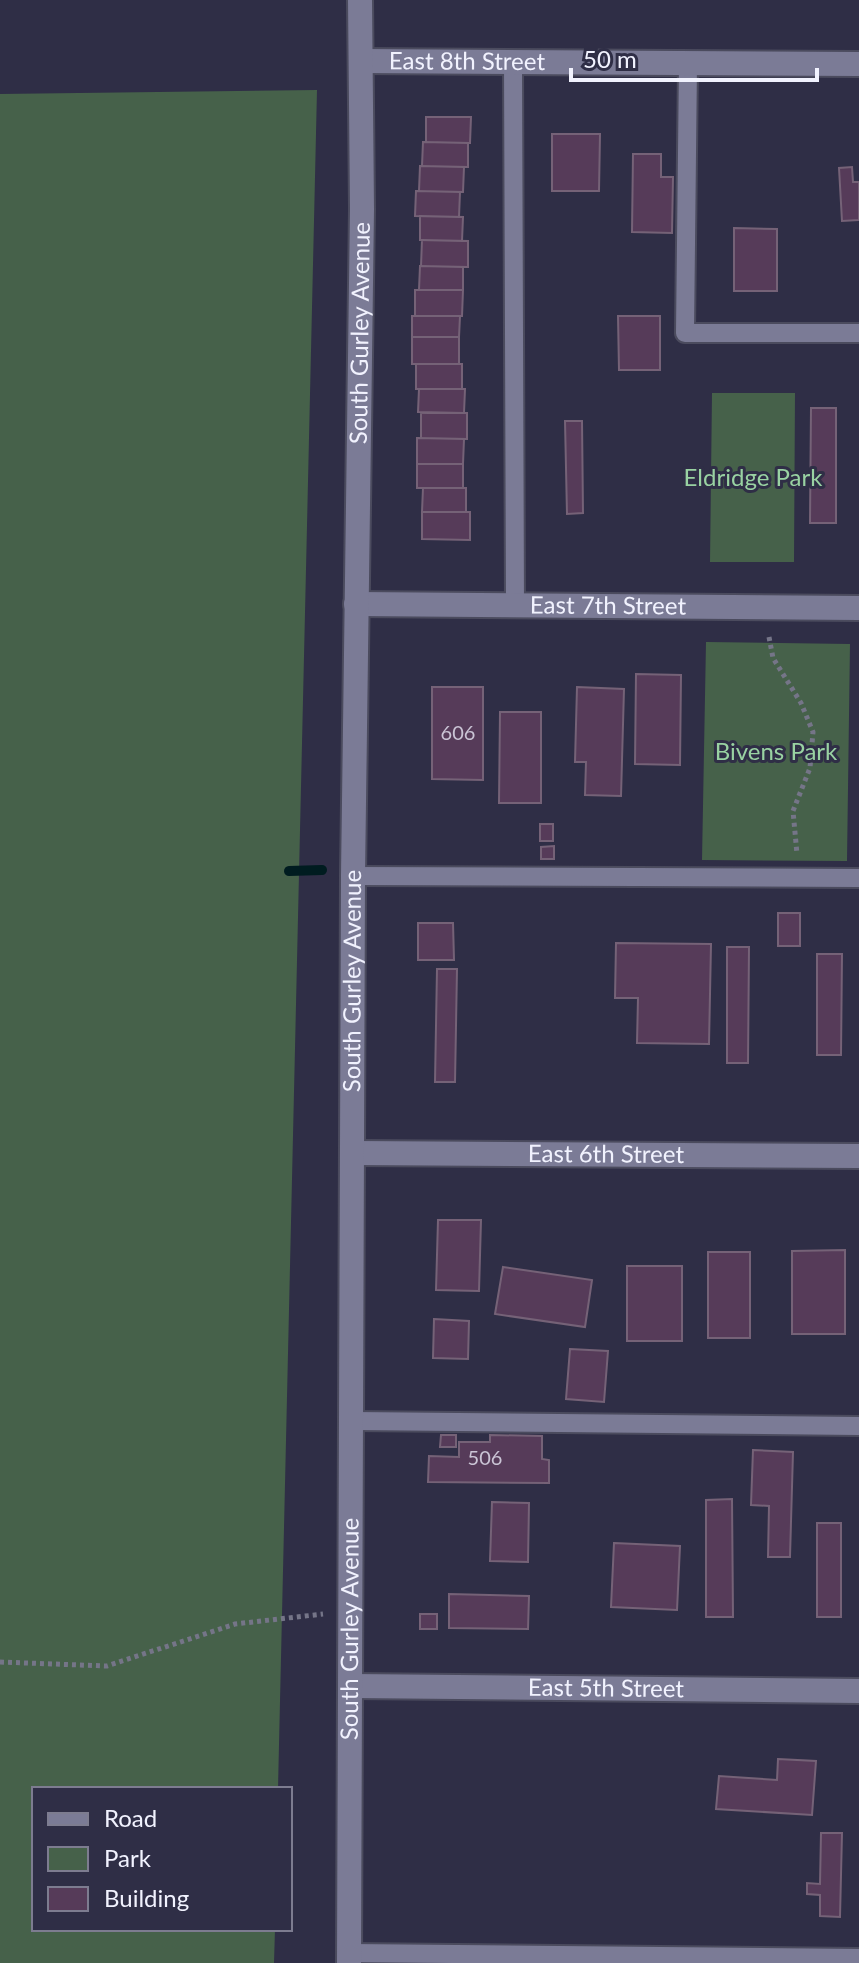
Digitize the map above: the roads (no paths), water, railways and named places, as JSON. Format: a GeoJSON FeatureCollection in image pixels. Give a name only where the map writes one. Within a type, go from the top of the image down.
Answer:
{"type":"FeatureCollection","features":[{"type":"Feature","properties":{"kind":"street","name":"South Gurley Avenue"},"geometry":{"type":"LineString","coordinates":[[349,1958],[353,876],[362,209],[360,0]]}},
{"type":"Feature","properties":{"kind":"street","name":"East 8th Street"},"geometry":{"type":"LineString","coordinates":[[361,61],[859,64]]}},
{"type":"Feature","properties":{"kind":"street","name":"East 7th Street"},"geometry":{"type":"LineString","coordinates":[[356,604],[859,608]]}},
{"type":"Feature","properties":{"kind":"street","name":"East 6th Street"},"geometry":{"type":"LineString","coordinates":[[354,1153],[859,1156]]}},
{"type":"Feature","properties":{"kind":"street","name":"East 5th Street"},"geometry":{"type":"LineString","coordinates":[[352,1686],[859,1691]]}},
{"type":"Feature","properties":{"kind":"lane"},"geometry":{"type":"LineString","coordinates":[[513,62],[515,605]]}},
{"type":"Feature","properties":{"kind":"lane"},"geometry":{"type":"LineString","coordinates":[[688,63],[685,333],[859,333]]}},
{"type":"Feature","properties":{"kind":"lane"},"geometry":{"type":"LineString","coordinates":[[353,876],[859,878]]}},
{"type":"Feature","properties":{"kind":"lane"},"geometry":{"type":"LineString","coordinates":[[353,1421],[859,1426]]}},
{"type":"Feature","properties":{"kind":"lane"},"geometry":{"type":"LineString","coordinates":[[349,1958],[859,1958]]}},
{"type":"Feature","properties":{"kind":"waterway"},"geometry":{"type":"LineString","coordinates":[[289,871],[322,870]]}},
{"type":"Feature","properties":{"kind":"park label","name":"Eldridge Park"},"geometry":{"type":"Point","coordinates":[753,478]}},
{"type":"Feature","properties":{"kind":"park label","name":"Bivens Park"},"geometry":{"type":"Point","coordinates":[776,752]}}]}
